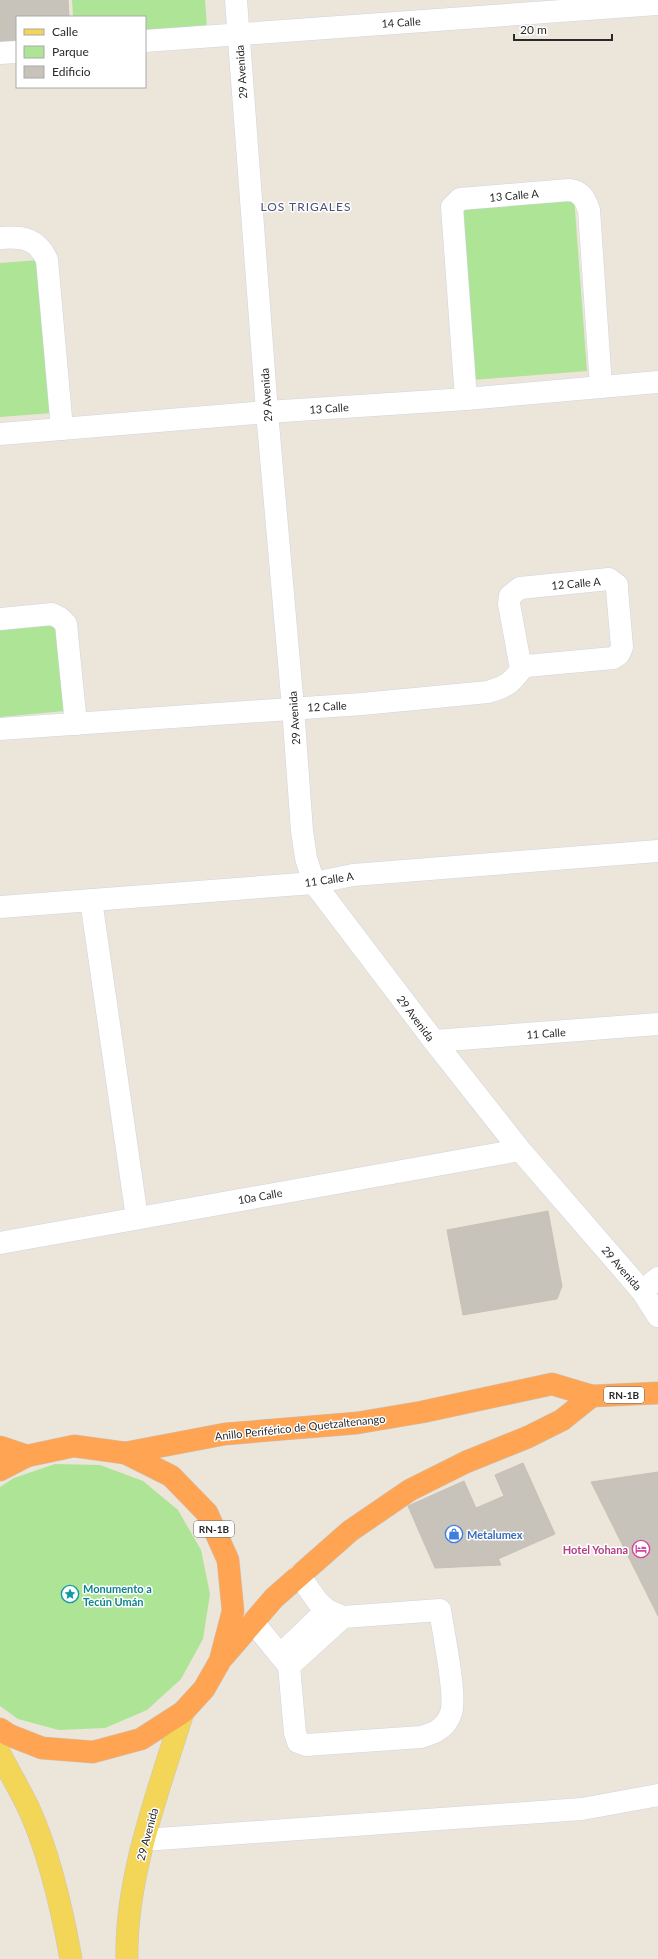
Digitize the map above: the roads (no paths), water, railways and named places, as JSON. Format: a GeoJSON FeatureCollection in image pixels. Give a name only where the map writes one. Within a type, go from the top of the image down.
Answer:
{"type":"FeatureCollection","features":[{"type":"Feature","properties":{"kind":"highway","name":"Anillo Periférico de Quetzaltenango"},"geometry":{"type":"LineString","coordinates":[[125,1453],[225,1434],[357,1423],[422,1412],[552,1384],[592,1396],[657,1394]]}},
{"type":"Feature","properties":{"kind":"highway","name":"RN-1B"},"geometry":{"type":"LineString","coordinates":[[0,1729],[9,1735],[42,1748],[93,1752],[141,1739],[183,1712],[204,1689],[220,1661],[274,1598],[350,1531],[410,1490],[466,1462],[528,1437],[562,1420],[592,1396]]}},
{"type":"Feature","properties":{"kind":"highway","name":"RN-1B"},"geometry":{"type":"LineString","coordinates":[[0,1470],[27,1456],[74,1446],[125,1453],[171,1476],[207,1513],[228,1560],[233,1611],[220,1661]]}},
{"type":"Feature","properties":{"kind":"highway"},"geometry":{"type":"LineString","coordinates":[[0,1447],[27,1456]]}},
{"type":"Feature","properties":{"kind":"main road","name":"29 Avenida"},"geometry":{"type":"LineString","coordinates":[[128,1959],[133,1892],[144,1840],[183,1712]]}},
{"type":"Feature","properties":{"kind":"main road"},"geometry":{"type":"LineString","coordinates":[[0,1754],[29,1809],[48,1862],[62,1914],[71,1959]]}},
{"type":"Feature","properties":{"kind":"street","name":"29 Avenida"},"geometry":{"type":"LineString","coordinates":[[236,0],[267,412],[293,708],[302,831],[306,858],[314,883],[434,1041],[520,1150],[650,1284],[658,1316]]}},
{"type":"Feature","properties":{"kind":"street","name":"14 Calle"},"geometry":{"type":"LineString","coordinates":[[146,41],[238,33],[458,9],[658,4]]}},
{"type":"Feature","properties":{"kind":"street"},"geometry":{"type":"LineString","coordinates":[[0,53],[16,52]]}},
{"type":"Feature","properties":{"kind":"street","name":"13 Calle A"},"geometry":{"type":"LineString","coordinates":[[466,399],[452,206],[460,199],[569,190],[579,193],[586,200],[589,210],[601,386]]}},
{"type":"Feature","properties":{"kind":"street"},"geometry":{"type":"LineString","coordinates":[[0,238],[25,238],[33,241],[39,247],[47,260],[62,429]]}},
{"type":"Feature","properties":{"kind":"street","name":"13 Calle"},"geometry":{"type":"LineString","coordinates":[[0,434],[267,412],[466,399],[658,382]]}},
{"type":"Feature","properties":{"kind":"street","name":"12 Calle A"},"geometry":{"type":"LineString","coordinates":[[521,670],[509,604],[510,596],[520,588],[610,579],[614,581],[618,596],[622,648],[619,654]]}},
{"type":"Feature","properties":{"kind":"street"},"geometry":{"type":"LineString","coordinates":[[0,619],[52,614],[60,618],[68,628],[76,724]]}},
{"type":"Feature","properties":{"kind":"street","name":"12 Calle"},"geometry":{"type":"LineString","coordinates":[[0,729],[362,704],[488,692],[511,682],[521,670],[529,665],[613,658],[619,654]]}},
{"type":"Feature","properties":{"kind":"street","name":"11 Calle A"},"geometry":{"type":"LineString","coordinates":[[0,907],[314,883],[354,875],[658,851]]}},
{"type":"Feature","properties":{"kind":"street"},"geometry":{"type":"LineString","coordinates":[[91,900],[137,1218]]}},
{"type":"Feature","properties":{"kind":"street","name":"11 Calle"},"geometry":{"type":"LineString","coordinates":[[434,1041],[658,1024]]}},
{"type":"Feature","properties":{"kind":"street","name":"10a Calle"},"geometry":{"type":"LineString","coordinates":[[0,1243],[520,1150]]}},
{"type":"Feature","properties":{"kind":"street"},"geometry":{"type":"LineString","coordinates":[[253,1622],[284,1661],[295,1733],[298,1742],[306,1746],[421,1737],[435,1733],[444,1726],[451,1713],[453,1697],[440,1610],[335,1613],[318,1602],[299,1575]]}},
{"type":"Feature","properties":{"kind":"street"},"geometry":{"type":"LineString","coordinates":[[284,1661],[335,1613]]}},
{"type":"Feature","properties":{"kind":"street"},"geometry":{"type":"LineString","coordinates":[[144,1840],[582,1809],[658,1795]]}},
{"type":"Feature","properties":{"kind":"place","name":"Metalumex"},"geometry":{"type":"Point","coordinates":[454,1534]}},
{"type":"Feature","properties":{"kind":"place","name":"Hotel Yohana"},"geometry":{"type":"Point","coordinates":[641,1549]}},
{"type":"Feature","properties":{"kind":"place","name":"Monumento a Tecún Umán"},"geometry":{"type":"Point","coordinates":[70,1594]}},
{"type":"Feature","properties":{"kind":"district","name":"LOS TRIGALES"},"geometry":{"type":"Point","coordinates":[306,206]}}]}
